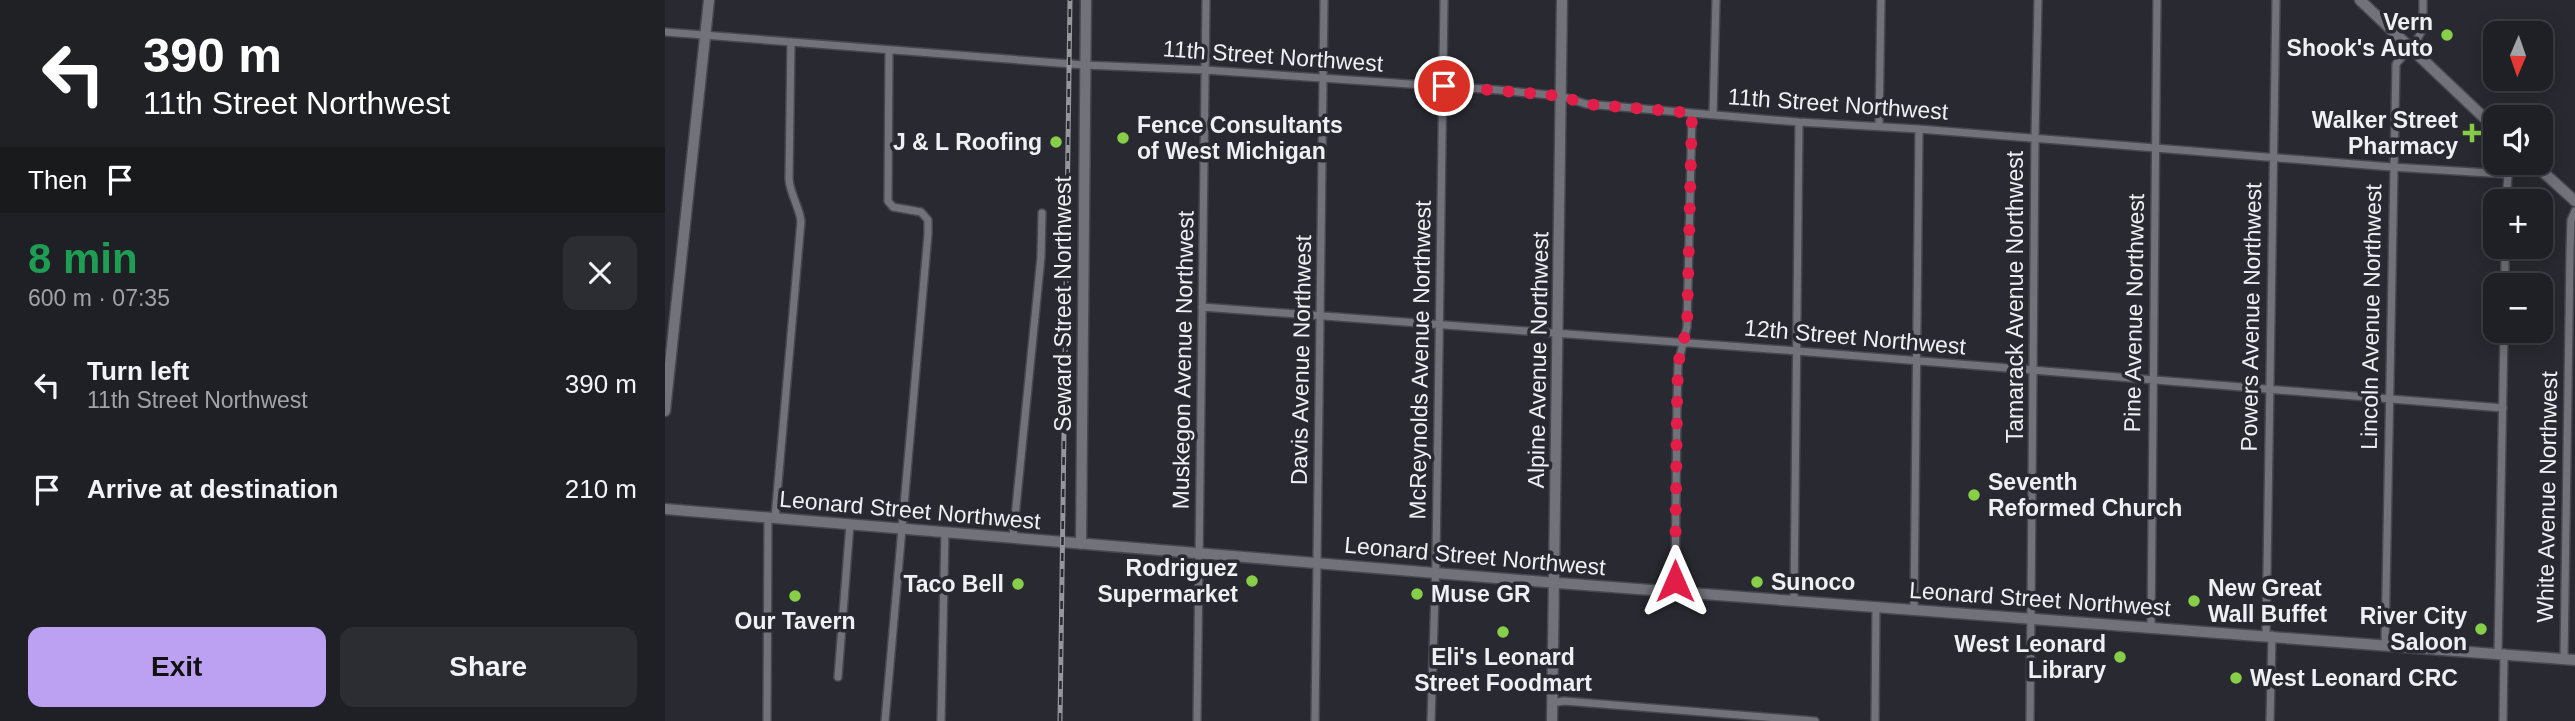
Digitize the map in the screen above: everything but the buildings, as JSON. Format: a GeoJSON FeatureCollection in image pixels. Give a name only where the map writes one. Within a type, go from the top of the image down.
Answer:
{"type":"FeatureCollection","features":[{"type":"Feature","properties":{"kind":"main road"},"geometry":{"type":"LineString","coordinates":[[665,411],[709,0]]}},
{"type":"Feature","properties":{"kind":"main road","name":"Seward Street Northwest"},"geometry":{"type":"LineString","coordinates":[[1081,544],[1086,0]]}},
{"type":"Feature","properties":{"kind":"main road","name":"Alpine Avenue Northwest"},"geometry":{"type":"LineString","coordinates":[[1552,721],[1562,0]]}},
{"type":"Feature","properties":{"kind":"main road"},"geometry":{"type":"LineString","coordinates":[[2360,0],[2483,117]]}},
{"type":"Feature","properties":{"kind":"main road"},"geometry":{"type":"LineString","coordinates":[[2546,175],[2575,201]]}},
{"type":"Feature","properties":{"kind":"main road","name":"Leonard Street Northwest"},"geometry":{"type":"LineString","coordinates":[[665,509],[1436,573],[2569,659]]}},
{"type":"Feature","properties":{"kind":"street","name":"Muskegon Avenue Northwest"},"geometry":{"type":"LineString","coordinates":[[1197,721],[1206,0]]}},
{"type":"Feature","properties":{"kind":"street","name":"Davis Avenue Northwest"},"geometry":{"type":"LineString","coordinates":[[1315,721],[1324,0]]}},
{"type":"Feature","properties":{"kind":"street","name":"McReynolds Avenue Northwest"},"geometry":{"type":"LineString","coordinates":[[1431,721],[1436,573],[1444,0]]}},
{"type":"Feature","properties":{"kind":"street"},"geometry":{"type":"LineString","coordinates":[[1713,114],[1716,0]]}},
{"type":"Feature","properties":{"kind":"street"},"geometry":{"type":"LineString","coordinates":[[1879,126],[1881,0]]}},
{"type":"Feature","properties":{"kind":"street","name":"Tamarack Avenue Northwest"},"geometry":{"type":"LineString","coordinates":[[2030,721],[2038,0]]}},
{"type":"Feature","properties":{"kind":"street","name":"Pine Avenue Northwest"},"geometry":{"type":"LineString","coordinates":[[2151,627],[2157,0]]}},
{"type":"Feature","properties":{"kind":"street","name":"Powers Avenue Northwest"},"geometry":{"type":"LineString","coordinates":[[2270,721],[2269,387],[2276,0]]}},
{"type":"Feature","properties":{"kind":"street","name":"Lincoln Avenue Northwest"},"geometry":{"type":"LineString","coordinates":[[2385,644],[2396,64],[2419,38],[2423,28],[2423,0]]}},
{"type":"Feature","properties":{"kind":"street","name":"11th Street Northwest"},"geometry":{"type":"LineString","coordinates":[[665,32],[1084,65],[1444,86],[1561,96],[1586,104],[1799,122],[2483,173]]}},
{"type":"Feature","properties":{"kind":"street"},"geometry":{"type":"LineString","coordinates":[[767,721],[771,518],[801,221],[800,212],[791,194],[789,179],[791,42]]}},
{"type":"Feature","properties":{"kind":"street"},"geometry":{"type":"LineString","coordinates":[[885,721],[928,234],[927,220],[921,212],[893,207],[888,201],[889,50]]}},
{"type":"Feature","properties":{"kind":"street"},"geometry":{"type":"LineString","coordinates":[[1675,591],[1678,364],[1688,314],[1692,113]]}},
{"type":"Feature","properties":{"kind":"street"},"geometry":{"type":"LineString","coordinates":[[1794,600],[1799,122]]}},
{"type":"Feature","properties":{"kind":"street"},"geometry":{"type":"LineString","coordinates":[[1914,608],[1919,129]]}},
{"type":"Feature","properties":{"kind":"street","name":"White Avenue Northwest"},"geometry":{"type":"LineString","coordinates":[[2569,659],[2566,552],[2571,449],[2570,252],[2571,220],[2575,211]]}},
{"type":"Feature","properties":{"kind":"street"},"geometry":{"type":"LineString","coordinates":[[1013,537],[1041,257],[1042,213]]}},
{"type":"Feature","properties":{"kind":"street","name":"12th Street Northwest"},"geometry":{"type":"LineString","coordinates":[[1202,307],[2269,387],[2468,407],[2503,408]]}},
{"type":"Feature","properties":{"kind":"street"},"geometry":{"type":"LineString","coordinates":[[2503,721],[2501,653],[2504,343]]}},
{"type":"Feature","properties":{"kind":"street"},"geometry":{"type":"LineString","coordinates":[[838,677],[850,524]]}},
{"type":"Feature","properties":{"kind":"street"},"geometry":{"type":"LineString","coordinates":[[941,721],[945,532]]}},
{"type":"Feature","properties":{"kind":"street"},"geometry":{"type":"LineString","coordinates":[[2566,552],[2575,552]]}},
{"type":"Feature","properties":{"kind":"street"},"geometry":{"type":"LineString","coordinates":[[1875,721],[1876,606]]}},
{"type":"Feature","properties":{"kind":"street"},"geometry":{"type":"LineString","coordinates":[[1552,703],[1565,701],[1815,721]]}},
{"type":"Feature","properties":{"kind":"railway"},"geometry":{"type":"LineString","coordinates":[[1060,721],[1070,0]]}},
{"type":"Feature","properties":{"kind":"place","name":"Vern Shook's Auto"},"geometry":{"type":"Point","coordinates":[2447,35]}},
{"type":"Feature","properties":{"kind":"place","name":"Walker Street Pharmacy"},"geometry":{"type":"Point","coordinates":[2472,133]}},
{"type":"Feature","properties":{"kind":"place","name":"Fence Consultants of West Michigan"},"geometry":{"type":"Point","coordinates":[1123,138]}},
{"type":"Feature","properties":{"kind":"place","name":"J & L Roofing"},"geometry":{"type":"Point","coordinates":[1056,142]}},
{"type":"Feature","properties":{"kind":"place","name":"Seventh Reformed Church"},"geometry":{"type":"Point","coordinates":[1974,495]}},
{"type":"Feature","properties":{"kind":"place","name":"Rodriguez Supermarket"},"geometry":{"type":"Point","coordinates":[1252,581]}},
{"type":"Feature","properties":{"kind":"place","name":"Sunoco"},"geometry":{"type":"Point","coordinates":[1757,582]}},
{"type":"Feature","properties":{"kind":"place","name":"Taco Bell"},"geometry":{"type":"Point","coordinates":[1018,584]}},
{"type":"Feature","properties":{"kind":"place","name":"Muse GR"},"geometry":{"type":"Point","coordinates":[1417,594]}},
{"type":"Feature","properties":{"kind":"place","name":"Our Tavern"},"geometry":{"type":"Point","coordinates":[795,596]}},
{"type":"Feature","properties":{"kind":"place","name":"New Great Wall Buffet"},"geometry":{"type":"Point","coordinates":[2194,601]}},
{"type":"Feature","properties":{"kind":"place","name":"River City Saloon"},"geometry":{"type":"Point","coordinates":[2481,629]}},
{"type":"Feature","properties":{"kind":"place","name":"Eli's Leonard Street Foodmart"},"geometry":{"type":"Point","coordinates":[1503,632]}},
{"type":"Feature","properties":{"kind":"place","name":"West Leonard Library"},"geometry":{"type":"Point","coordinates":[2120,657]}},
{"type":"Feature","properties":{"kind":"place","name":"West Leonard CRC"},"geometry":{"type":"Point","coordinates":[2236,678]}},
{"type":"Feature","properties":{"kind":"route"},"geometry":{"type":"LineString","coordinates":[[1444,86],[1561,96],[1586,104],[1692,113],[1687,327],[1678,364],[1675,581]]}}]}
